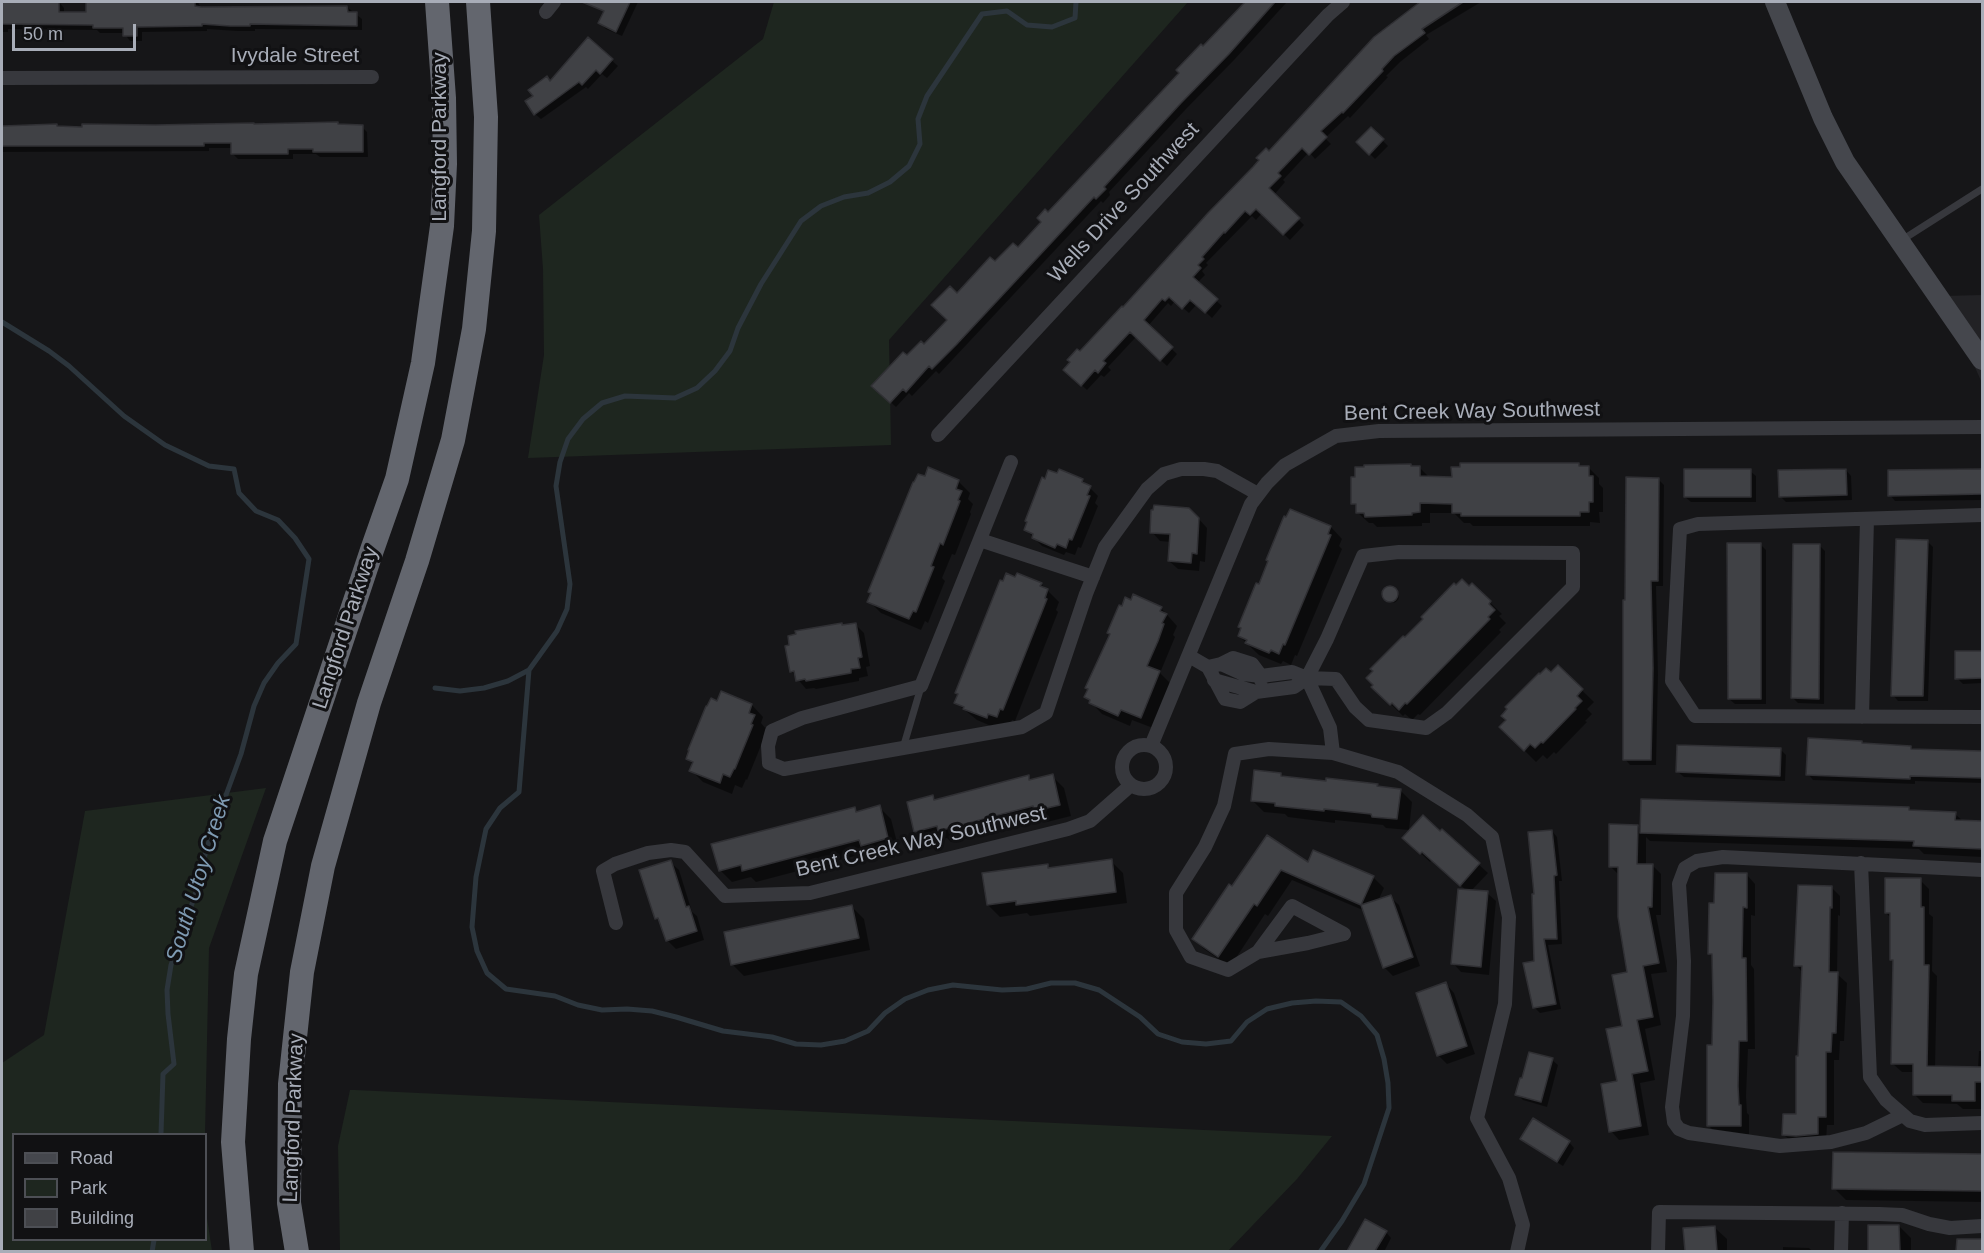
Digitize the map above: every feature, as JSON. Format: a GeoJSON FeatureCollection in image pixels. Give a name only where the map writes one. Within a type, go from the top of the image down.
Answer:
{"type":"FeatureCollection","features":[{"type":"Feature","properties":{"kind":"highway","name":"Langford Parkway"},"geometry":{"type":"LineString","coordinates":[[242,1251],[233,1142],[239,1039],[246,974],[275,841],[397,479],[423,363],[442,226],[445,164],[444,98],[437,2]]}},
{"type":"Feature","properties":{"kind":"highway","name":"Langford Parkway"},"geometry":{"type":"LineString","coordinates":[[297,1251],[290,1203],[290,1084],[302,972],[323,866],[369,703],[417,561],[453,440],[474,328],[484,231],[486,117],[478,2]]}},
{"type":"Feature","properties":{"kind":"main road"},"geometry":{"type":"LineString","coordinates":[[1775,2],[1823,118],[1845,162],[1972,339],[1983,360]]}},
{"type":"Feature","properties":{"kind":"street","name":"Wells Drive Southwest"},"geometry":{"type":"LineString","coordinates":[[938,435],[1328,15],[1343,2]]}},
{"type":"Feature","properties":{"kind":"street","name":"Ivydale Street"},"geometry":{"type":"LineString","coordinates":[[2,78],[372,77]]}},
{"type":"Feature","properties":{"kind":"street","name":"Bent Creek Way Southwest"},"geometry":{"type":"LineString","coordinates":[[1151,746],[1251,504],[1285,465],[1336,436],[1379,431],[1983,427]]}},
{"type":"Feature","properties":{"kind":"street"},"geometry":{"type":"LineString","coordinates":[[1011,462],[921,686],[802,718],[772,731],[768,746],[769,763],[784,769],[1022,727],[1046,713],[1105,547],[1126,514],[1147,489],[1164,474],[1181,469],[1217,471],[1258,494]]}},
{"type":"Feature","properties":{"kind":"street"},"geometry":{"type":"LineString","coordinates":[[1983,514],[1698,524],[1680,529],[1672,681],[1695,716],[1983,717]]}},
{"type":"Feature","properties":{"kind":"street"},"geometry":{"type":"LineString","coordinates":[[1862,717],[1867,519]]}},
{"type":"Feature","properties":{"kind":"street"},"geometry":{"type":"LineString","coordinates":[[980,540],[1093,577]]}},
{"type":"Feature","properties":{"kind":"street"},"geometry":{"type":"LineString","coordinates":[[1189,656],[1214,671],[1259,691],[1294,687],[1307,678],[1327,639],[1363,556],[1399,552],[1573,553],[1573,587],[1448,713],[1426,728],[1369,720],[1355,706],[1336,679],[1307,678],[1292,672],[1261,676],[1214,671]]}},
{"type":"Feature","properties":{"kind":"street"},"geometry":{"type":"LineString","coordinates":[[1259,691],[1261,676]]}},
{"type":"Feature","properties":{"kind":"street"},"geometry":{"type":"LineString","coordinates":[[1307,678],[1330,728],[1334,753]]}},
{"type":"Feature","properties":{"kind":"street"},"geometry":{"type":"LineString","coordinates":[[1136,746],[1151,746],[1162,754],[1165,761],[1164,776],[1161,781],[1150,788],[1139,789],[1131,785],[1122,772],[1122,762],[1127,752],[1136,746]]}},
{"type":"Feature","properties":{"kind":"street"},"geometry":{"type":"LineString","coordinates":[[1258,952],[1292,906],[1344,934],[1308,944],[1258,952],[1228,970],[1191,957],[1176,930],[1176,893],[1205,847],[1224,806],[1235,754],[1269,749],[1334,753],[1398,772],[1467,815],[1492,837],[1509,917],[1506,994],[1477,1118],[1509,1178],[1524,1225],[1517,1251]]}},
{"type":"Feature","properties":{"kind":"street","name":"Bent Creek Way Southwest"},"geometry":{"type":"LineString","coordinates":[[616,923],[603,871],[615,864],[648,853],[671,849],[685,852],[725,896],[810,893],[1068,829],[1090,821],[1131,785]]}},
{"type":"Feature","properties":{"kind":"street"},"geometry":{"type":"LineString","coordinates":[[1903,1115],[1866,1133],[1832,1142],[1780,1146],[1689,1133],[1679,1129],[1674,1122],[1672,1107],[1683,1016],[1684,961],[1679,884],[1685,868],[1697,861],[1723,857],[1983,870]]}},
{"type":"Feature","properties":{"kind":"street"},"geometry":{"type":"LineString","coordinates":[[1861,863],[1870,1077],[1886,1100],[1910,1121],[1925,1125],[1983,1123]]}},
{"type":"Feature","properties":{"kind":"street"},"geometry":{"type":"LineString","coordinates":[[1658,1251],[1659,1212],[1902,1215],[1950,1228],[1983,1226]]}},
{"type":"Feature","properties":{"kind":"street"},"geometry":{"type":"LineString","coordinates":[[1841,1251],[1842,1213]]}},
{"type":"Feature","properties":{"kind":"lane"},"geometry":{"type":"LineString","coordinates":[[1900,241],[1983,189]]}},
{"type":"Feature","properties":{"kind":"lane"},"geometry":{"type":"LineString","coordinates":[[903,748],[921,686]]}},
{"type":"Feature","properties":{"kind":"shaded area"},"geometry":{"type":"Polygon","coordinates":[[[1982,295],[1982,383],[1943,296],[1982,295]]]}},
{"type":"Feature","properties":{"kind":"green space"},"geometry":{"type":"Polygon","coordinates":[[[774,2],[1188,2],[889,340],[891,445],[528,458],[544,355],[543,269],[539,215],[763,39],[774,2]]]}},
{"type":"Feature","properties":{"kind":"green space"},"geometry":{"type":"Polygon","coordinates":[[[266,788],[209,948],[205,1133],[12,1133],[12,1241],[207,1241],[207,1218],[212,1251],[2,1251],[2,1063],[44,1035],[85,811],[266,788]]]}},
{"type":"Feature","properties":{"kind":"green space"},"geometry":{"type":"Polygon","coordinates":[[[350,1090],[1332,1136],[1297,1179],[1228,1251],[340,1251],[338,1146],[350,1090]]]}},
{"type":"Feature","properties":{"kind":"building"},"geometry":{"type":"Polygon","coordinates":[[[2,2],[59,2],[59,12],[86,12],[86,2],[195,2],[195,6],[201,7],[347,6],[348,12],[357,12],[357,26],[202,24],[202,26],[137,27],[137,36],[123,36],[123,28],[93,28],[93,25],[2,24],[2,2]]]}},
{"type":"Feature","properties":{"kind":"building"},"geometry":{"type":"Polygon","coordinates":[[[582,2],[630,2],[616,32],[598,23],[604,11],[582,2]]]}},
{"type":"Feature","properties":{"kind":"building"},"geometry":{"type":"Polygon","coordinates":[[[1245,2],[1275,2],[1104,187],[1106,189],[1096,199],[1094,197],[956,345],[932,369],[929,366],[906,392],[903,389],[890,403],[871,386],[903,352],[907,355],[921,341],[924,344],[947,320],[931,305],[950,286],[957,293],[990,257],[995,261],[1013,243],[1018,247],[1041,222],[1037,218],[1045,209],[1048,212],[1179,73],[1176,70],[1201,44],[1203,46],[1245,2]]]}},
{"type":"Feature","properties":{"kind":"building"},"geometry":{"type":"Polygon","coordinates":[[[1420,2],[1463,2],[1422,29],[1425,33],[1394,56],[1382,69],[1383,71],[1343,113],[1321,131],[1327,137],[1309,155],[1302,148],[1278,173],[1281,176],[1269,188],[1300,218],[1283,235],[1256,209],[1250,215],[1245,211],[1224,232],[1202,257],[1204,259],[1198,265],[1201,268],[1193,277],[1218,299],[1205,313],[1190,300],[1182,309],[1169,297],[1165,301],[1162,299],[1144,320],[1173,347],[1160,361],[1130,332],[1103,361],[1106,363],[1098,373],[1095,370],[1081,386],[1063,370],[1070,362],[1067,360],[1077,349],[1080,351],[1123,307],[1253,167],[1259,160],[1256,158],[1266,148],[1269,151],[1374,37],[1420,2]]]}},
{"type":"Feature","properties":{"kind":"building"},"geometry":{"type":"Polygon","coordinates":[[[588,37],[613,59],[600,74],[596,70],[582,85],[579,82],[534,115],[525,101],[533,96],[528,90],[547,76],[550,81],[588,37]]]}},
{"type":"Feature","properties":{"kind":"building"},"geometry":{"type":"Polygon","coordinates":[[[338,122],[338,124],[363,125],[363,152],[313,152],[313,149],[288,149],[288,154],[231,154],[231,143],[204,143],[204,146],[2,146],[2,126],[57,124],[57,126],[82,127],[82,124],[338,122]]]}},
{"type":"Feature","properties":{"kind":"building"},"geometry":{"type":"Polygon","coordinates":[[[1371,127],[1384,139],[1369,155],[1356,142],[1371,127]]]}},
{"type":"Feature","properties":{"kind":"building"},"geometry":{"type":"Polygon","coordinates":[[[1460,463],[1579,463],[1579,466],[1589,466],[1589,476],[1593,476],[1593,502],[1589,502],[1589,512],[1580,512],[1580,516],[1461,516],[1461,513],[1452,513],[1452,504],[1420,503],[1420,512],[1412,513],[1412,515],[1365,517],[1364,513],[1356,513],[1356,504],[1351,504],[1351,477],[1355,477],[1355,467],[1411,464],[1411,466],[1420,466],[1420,476],[1452,477],[1451,467],[1460,467],[1460,463]]]}},
{"type":"Feature","properties":{"kind":"building"},"geometry":{"type":"Polygon","coordinates":[[[928,467],[959,480],[956,489],[962,491],[943,545],[940,543],[931,566],[934,567],[916,612],[913,611],[909,619],[867,602],[871,593],[868,592],[913,482],[918,474],[925,476],[928,467]]]}},
{"type":"Feature","properties":{"kind":"building"},"geometry":{"type":"Polygon","coordinates":[[[1059,469],[1083,479],[1082,482],[1091,486],[1087,495],[1090,496],[1072,540],[1069,539],[1066,548],[1057,544],[1055,548],[1032,538],[1033,534],[1024,530],[1027,522],[1025,521],[1042,477],[1045,479],[1048,470],[1057,473],[1059,469]]]}},
{"type":"Feature","properties":{"kind":"building"},"geometry":{"type":"Polygon","coordinates":[[[1684,469],[1751,469],[1751,497],[1684,497],[1684,469]]]}},
{"type":"Feature","properties":{"kind":"building"},"geometry":{"type":"Polygon","coordinates":[[[1846,469],[1847,495],[1779,497],[1778,470],[1846,469]]]}},
{"type":"Feature","properties":{"kind":"building"},"geometry":{"type":"Polygon","coordinates":[[[1983,469],[1983,494],[1888,496],[1888,470],[1983,469]]]}},
{"type":"Feature","properties":{"kind":"building"},"geometry":{"type":"Polygon","coordinates":[[[1626,477],[1659,478],[1658,581],[1651,581],[1653,668],[1651,760],[1623,760],[1626,477]]]}},
{"type":"Feature","properties":{"kind":"building"},"geometry":{"type":"Polygon","coordinates":[[[1154,505],[1189,508],[1199,518],[1197,554],[1192,553],[1191,563],[1168,561],[1170,534],[1150,533],[1151,510],[1154,505]]]}},
{"type":"Feature","properties":{"kind":"building"},"geometry":{"type":"Polygon","coordinates":[[[1290,509],[1331,526],[1328,534],[1331,535],[1285,645],[1283,644],[1279,654],[1271,650],[1269,653],[1245,643],[1247,640],[1238,636],[1241,628],[1238,627],[1256,583],[1259,584],[1284,516],[1286,517],[1290,509]]]}},
{"type":"Feature","properties":{"kind":"building"},"geometry":{"type":"Polygon","coordinates":[[[1896,539],[1928,540],[1923,696],[1891,696],[1896,539]]]}},
{"type":"Feature","properties":{"kind":"building"},"geometry":{"type":"Polygon","coordinates":[[[1727,543],[1761,543],[1761,699],[1728,699],[1727,543]]]}},
{"type":"Feature","properties":{"kind":"building"},"geometry":{"type":"Polygon","coordinates":[[[1793,544],[1820,544],[1819,699],[1791,698],[1793,544]]]}},
{"type":"Feature","properties":{"kind":"building"},"geometry":{"type":"Polygon","coordinates":[[[1006,573],[1015,577],[1017,573],[1042,583],[1040,586],[1048,589],[1045,598],[1047,599],[1003,710],[1000,709],[997,717],[988,714],[987,718],[954,703],[958,694],[955,693],[1000,580],[1003,581],[1006,573]]]}},
{"type":"Feature","properties":{"kind":"building"},"geometry":{"type":"Polygon","coordinates":[[[1462,579],[1469,586],[1472,583],[1491,601],[1489,604],[1495,610],[1488,617],[1490,619],[1399,710],[1392,703],[1390,705],[1371,687],[1373,685],[1366,678],[1373,671],[1370,669],[1423,619],[1421,617],[1454,583],[1456,585],[1462,579]]]}},
{"type":"Feature","properties":{"kind":"building"},"geometry":{"type":"Polygon","coordinates":[[[1390,586],[1398,594],[1390,602],[1382,594],[1390,586]]]}},
{"type":"Feature","properties":{"kind":"building"},"geometry":{"type":"Polygon","coordinates":[[[1133,594],[1162,607],[1160,611],[1167,614],[1147,666],[1160,671],[1141,718],[1121,710],[1118,716],[1089,703],[1090,700],[1084,697],[1088,689],[1085,688],[1110,634],[1107,633],[1119,605],[1122,606],[1125,597],[1131,600],[1133,594]]]}},
{"type":"Feature","properties":{"kind":"building"},"geometry":{"type":"Polygon","coordinates":[[[842,623],[842,625],[856,623],[862,657],[858,658],[860,668],[851,669],[851,673],[796,681],[794,671],[790,672],[785,646],[789,645],[788,636],[796,634],[795,631],[842,623]]]}},
{"type":"Feature","properties":{"kind":"building"},"geometry":{"type":"Polygon","coordinates":[[[1955,651],[1983,651],[1983,678],[1955,679],[1955,651]]]}},
{"type":"Feature","properties":{"kind":"building"},"geometry":{"type":"Polygon","coordinates":[[[1558,665],[1583,689],[1577,696],[1582,701],[1543,743],[1541,742],[1535,748],[1530,744],[1524,751],[1499,727],[1506,720],[1501,716],[1507,709],[1505,707],[1539,673],[1546,668],[1551,672],[1558,665]]]}},
{"type":"Feature","properties":{"kind":"building"},"geometry":{"type":"Polygon","coordinates":[[[721,691],[752,704],[749,713],[755,715],[735,769],[730,777],[723,774],[720,783],[689,771],[693,762],[686,759],[706,706],[711,698],[717,701],[721,691]]]}},
{"type":"Feature","properties":{"kind":"building"},"geometry":{"type":"Polygon","coordinates":[[[1808,738],[1911,746],[1911,749],[1983,751],[1983,778],[1910,776],[1910,779],[1806,775],[1808,738]]]}},
{"type":"Feature","properties":{"kind":"building"},"geometry":{"type":"Polygon","coordinates":[[[1677,745],[1781,748],[1780,776],[1676,772],[1677,745]]]}},
{"type":"Feature","properties":{"kind":"building"},"geometry":{"type":"Polygon","coordinates":[[[1254,770],[1281,773],[1281,776],[1326,781],[1326,778],[1401,789],[1397,819],[1372,817],[1371,814],[1275,806],[1275,803],[1251,801],[1254,770]]]}},
{"type":"Feature","properties":{"kind":"building"},"geometry":{"type":"Polygon","coordinates":[[[1053,774],[1060,805],[1034,811],[1033,806],[938,831],[937,826],[914,832],[907,802],[933,795],[934,800],[1029,775],[1029,780],[1053,774]]]}},
{"type":"Feature","properties":{"kind":"building"},"geometry":{"type":"Polygon","coordinates":[[[1641,799],[1909,807],[1909,810],[1956,812],[1955,820],[1983,821],[1983,849],[1913,846],[1914,841],[1640,833],[1641,799]]]}},
{"type":"Feature","properties":{"kind":"building"},"geometry":{"type":"Polygon","coordinates":[[[880,805],[888,838],[861,846],[859,840],[742,871],[741,865],[719,871],[711,844],[855,807],[856,812],[880,805]]]}},
{"type":"Feature","properties":{"kind":"building"},"geometry":{"type":"Polygon","coordinates":[[[1423,815],[1480,863],[1460,886],[1422,852],[1420,854],[1402,838],[1423,815]]]}},
{"type":"Feature","properties":{"kind":"building"},"geometry":{"type":"Polygon","coordinates":[[[1609,824],[1638,825],[1637,864],[1653,864],[1652,907],[1648,907],[1659,963],[1643,966],[1653,1017],[1637,1020],[1648,1071],[1632,1074],[1641,1126],[1609,1132],[1601,1084],[1617,1081],[1606,1029],[1622,1026],[1612,975],[1627,972],[1618,917],[1618,867],[1609,867],[1609,824]]]}},
{"type":"Feature","properties":{"kind":"building"},"geometry":{"type":"Polygon","coordinates":[[[1552,830],[1557,875],[1554,876],[1557,939],[1544,939],[1556,1004],[1533,1008],[1523,963],[1534,961],[1532,894],[1534,894],[1528,832],[1552,830]]]}},
{"type":"Feature","properties":{"kind":"building"},"geometry":{"type":"Polygon","coordinates":[[[1267,835],[1308,862],[1313,850],[1374,876],[1361,905],[1281,870],[1257,906],[1254,904],[1218,957],[1192,939],[1229,884],[1232,886],[1267,835]]]}},
{"type":"Feature","properties":{"kind":"building"},"geometry":{"type":"Polygon","coordinates":[[[1112,859],[1116,892],[1016,905],[1016,901],[987,905],[982,873],[1048,864],[1048,868],[1112,859]]]}},
{"type":"Feature","properties":{"kind":"building"},"geometry":{"type":"Polygon","coordinates":[[[671,860],[686,907],[689,906],[697,931],[666,941],[658,918],[655,919],[639,870],[671,860]]]}},
{"type":"Feature","properties":{"kind":"building"},"geometry":{"type":"Polygon","coordinates":[[[1715,873],[1747,873],[1747,908],[1743,907],[1742,958],[1746,958],[1747,1041],[1739,1041],[1738,1086],[1741,1126],[1707,1126],[1707,1045],[1712,1045],[1713,1001],[1712,954],[1708,954],[1709,903],[1714,903],[1715,873]]]}},
{"type":"Feature","properties":{"kind":"building"},"geometry":{"type":"Polygon","coordinates":[[[1885,878],[1921,878],[1921,907],[1924,907],[1924,965],[1929,965],[1927,1066],[1983,1067],[1983,1082],[1975,1082],[1975,1101],[1952,1101],[1952,1095],[1913,1095],[1913,1064],[1891,1064],[1893,960],[1890,960],[1890,913],[1885,913],[1885,878]]]}},
{"type":"Feature","properties":{"kind":"building"},"geometry":{"type":"Polygon","coordinates":[[[1798,885],[1832,886],[1829,972],[1838,972],[1836,1033],[1832,1033],[1831,1052],[1826,1052],[1826,1117],[1818,1117],[1818,1134],[1796,1136],[1782,1135],[1783,1114],[1796,1114],[1796,1056],[1798,1056],[1802,966],[1794,966],[1798,885]]]}},
{"type":"Feature","properties":{"kind":"building"},"geometry":{"type":"Polygon","coordinates":[[[1458,889],[1488,891],[1481,967],[1451,964],[1458,889]]]}},
{"type":"Feature","properties":{"kind":"building"},"geometry":{"type":"Polygon","coordinates":[[[1391,895],[1413,957],[1383,968],[1361,905],[1391,895]]]}},
{"type":"Feature","properties":{"kind":"building"},"geometry":{"type":"Polygon","coordinates":[[[852,905],[859,938],[731,965],[724,932],[852,905]]]}},
{"type":"Feature","properties":{"kind":"building"},"geometry":{"type":"Polygon","coordinates":[[[1446,982],[1467,1046],[1437,1056],[1416,993],[1446,982]]]}},
{"type":"Feature","properties":{"kind":"building"},"geometry":{"type":"Polygon","coordinates":[[[1529,1052],[1553,1058],[1541,1102],[1515,1095],[1529,1052]]]}},
{"type":"Feature","properties":{"kind":"building"},"geometry":{"type":"Polygon","coordinates":[[[1533,1118],[1570,1141],[1557,1162],[1520,1139],[1533,1118]]]}},
{"type":"Feature","properties":{"kind":"building"},"geometry":{"type":"Polygon","coordinates":[[[1833,1152],[1983,1154],[1983,1191],[1832,1189],[1833,1152]]]}},
{"type":"Feature","properties":{"kind":"building"},"geometry":{"type":"Polygon","coordinates":[[[1365,1219],[1387,1231],[1375,1251],[1347,1251],[1365,1219]]]}},
{"type":"Feature","properties":{"kind":"building"},"geometry":{"type":"Polygon","coordinates":[[[1868,1225],[1899,1225],[1900,1251],[1868,1251],[1868,1225]]]}},
{"type":"Feature","properties":{"kind":"building"},"geometry":{"type":"Polygon","coordinates":[[[1715,1226],[1717,1251],[1685,1251],[1683,1228],[1715,1226]]]}},
{"type":"Feature","properties":{"kind":"building"},"geometry":{"type":"Polygon","coordinates":[[[1957,1239],[1983,1239],[1983,1251],[1956,1251],[1957,1239]]]}},
{"type":"Feature","properties":{"kind":"waterway","name":"South Utoy Creek"},"geometry":{"type":"LineString","coordinates":[[435,688],[460,691],[484,688],[508,681],[529,670],[557,631],[567,609],[570,584],[556,486],[560,462],[568,439],[583,419],[602,403],[625,396],[675,398],[697,388],[715,371],[730,351],[738,328],[761,284],[801,221],[821,206],[844,197],[868,193],[890,182],[909,166],[920,144],[918,119],[927,96],[982,14],[1007,11],[1027,25],[1052,27],[1075,18],[1076,2]]}},
{"type":"Feature","properties":{"kind":"waterway"},"geometry":{"type":"LineString","coordinates":[[2,322],[69,366],[124,416],[165,445],[209,466],[234,469],[239,493],[256,511],[278,520],[295,538],[309,559],[296,644]]}},
{"type":"Feature","properties":{"kind":"waterway","name":"South Utoy Creek"},"geometry":{"type":"LineString","coordinates":[[161,1133],[163,1074],[174,1064],[167,990],[171,965],[195,895],[207,847],[241,754],[254,706],[264,683],[278,663],[296,644]]}},
{"type":"Feature","properties":{"kind":"waterway"},"geometry":{"type":"LineString","coordinates":[[529,670],[519,792],[500,808],[486,829],[476,877],[472,927],[477,951],[487,973],[506,989],[555,996],[578,1005],[602,1010],[652,1011],[723,1031],[772,1037],[796,1044],[821,1045],[845,1041],[868,1031],[885,1013],[905,999],[928,990],[953,985],[1002,990],[1027,989],[1051,983],[1075,983],[1099,990],[1140,1017],[1158,1034],[1182,1042],[1206,1044],[1231,1041],[1247,1022],[1267,1009],[1292,1003],[1341,1002],[1361,1016],[1377,1035],[1388,1083],[1389,1108],[1364,1184],[1320,1252]]}},
{"type":"Feature","properties":{"kind":"waterway","name":"South Utoy Creek"},"geometry":{"type":"LineString","coordinates":[[152,1252],[154,1241]]}}]}
